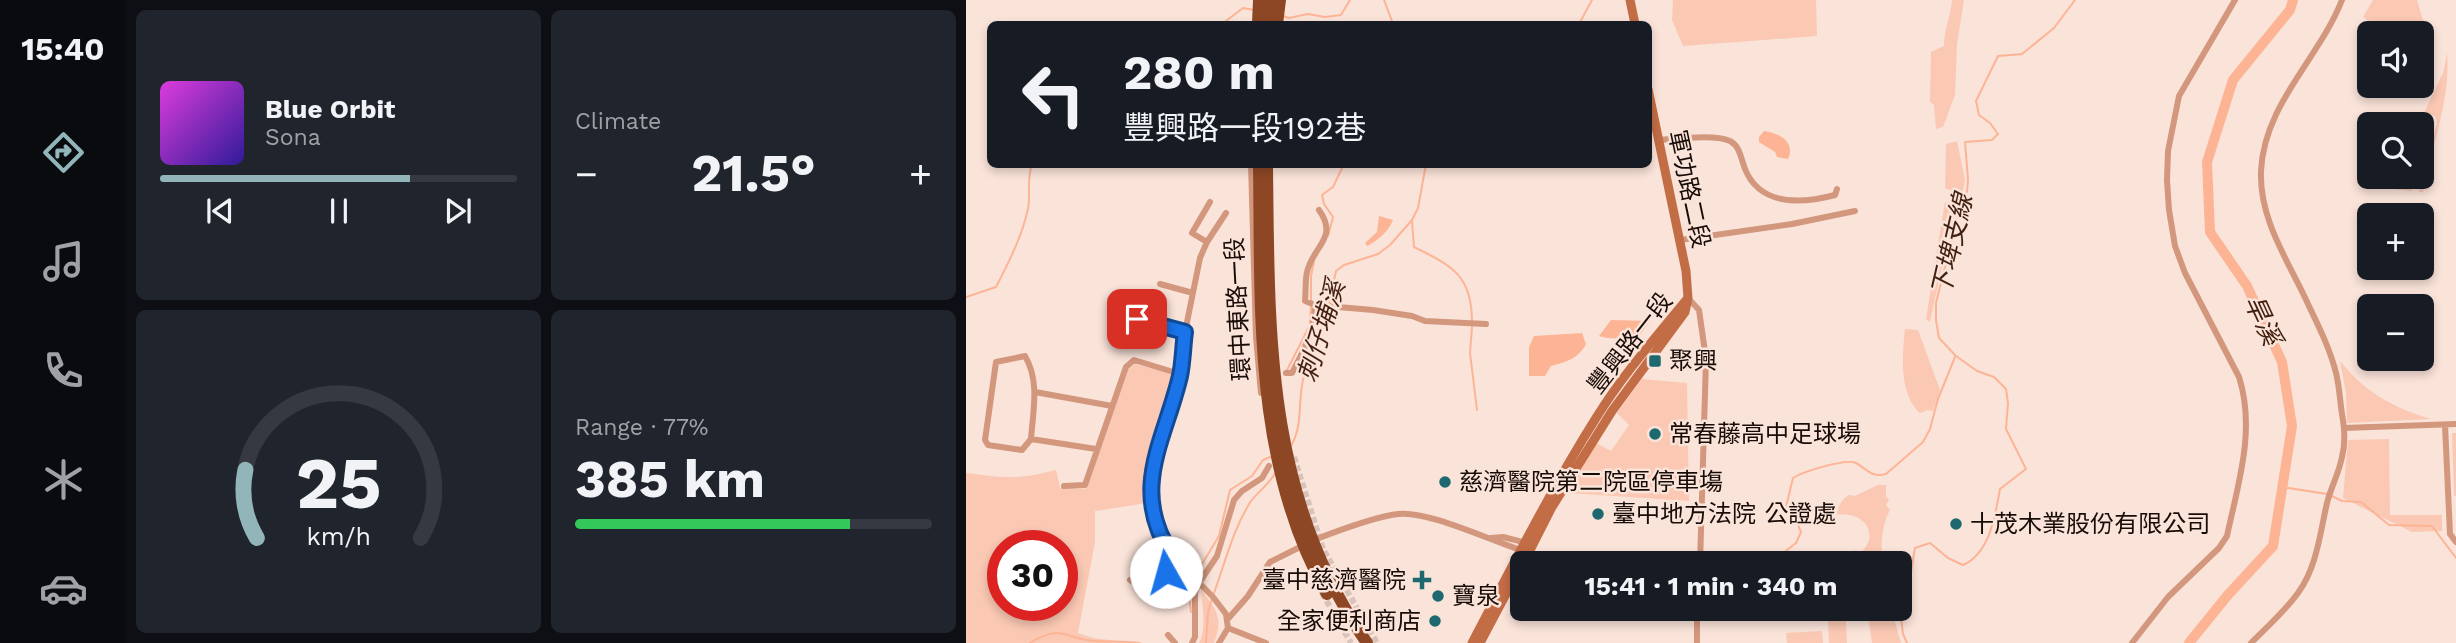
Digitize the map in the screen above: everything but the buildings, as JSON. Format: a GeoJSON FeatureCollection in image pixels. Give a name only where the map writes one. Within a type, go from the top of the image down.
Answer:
{"type":"FeatureCollection","features":[{"type":"Feature","properties":{"kind":"highway"},"geometry":{"type":"LineString","coordinates":[[1255,21],[1256,0]]}},
{"type":"Feature","properties":{"kind":"highway"},"geometry":{"type":"LineString","coordinates":[[1270,0],[1273,21]]}},
{"type":"Feature","properties":{"kind":"highway"},"geometry":{"type":"LineString","coordinates":[[1274,21],[1278,0]]}},
{"type":"Feature","properties":{"kind":"highway"},"geometry":{"type":"LineString","coordinates":[[1258,168],[1261,345],[1276,455],[1294,518],[1309,556],[1323,587],[1357,643]]}},
{"type":"Feature","properties":{"kind":"highway"},"geometry":{"type":"LineString","coordinates":[[1270,168],[1270,337],[1286,454],[1317,552],[1331,583],[1367,643]]}},
{"type":"Feature","properties":{"kind":"street"},"geometry":{"type":"LineString","coordinates":[[1630,0],[1634,21]]}},
{"type":"Feature","properties":{"kind":"street"},"geometry":{"type":"LineString","coordinates":[[2132,643],[2168,597],[2227,537],[2246,442],[2245,395],[2239,377],[2185,273],[2175,246],[2167,180],[2168,151],[2179,96],[2235,0]]}},
{"type":"Feature","properties":{"kind":"street"},"geometry":{"type":"LineString","coordinates":[[2251,643],[2291,602],[2304,583],[2314,561],[2330,494],[2342,458],[2344,428],[2336,371],[2315,317],[2277,242],[2262,191],[2261,171],[2264,149],[2283,99],[2330,26],[2342,0]]}},
{"type":"Feature","properties":{"kind":"street","name":"軍功路二段"},"geometry":{"type":"LineString","coordinates":[[1652,108],[1686,271],[1688,298]]}},
{"type":"Feature","properties":{"kind":"street"},"geometry":{"type":"LineString","coordinates":[[1659,140],[1723,139],[1732,142],[1737,147],[1751,183],[1767,194],[1779,198],[1793,201],[1835,195],[1837,189]]}},
{"type":"Feature","properties":{"kind":"street","name":"環中東路一段"},"geometry":{"type":"LineString","coordinates":[[1251,168],[1259,384],[1270,450]]}},
{"type":"Feature","properties":{"kind":"street","name":"環中東路一段"},"geometry":{"type":"LineString","coordinates":[[1270,168],[1274,332],[1284,421]]}},
{"type":"Feature","properties":{"kind":"street"},"geometry":{"type":"LineString","coordinates":[[1207,242],[1192,233],[1210,202]]}},
{"type":"Feature","properties":{"kind":"street"},"geometry":{"type":"LineString","coordinates":[[1319,210],[1328,227],[1307,273],[1305,300],[1315,306],[1412,316],[1425,321],[1486,324]]}},
{"type":"Feature","properties":{"kind":"street"},"geometry":{"type":"LineString","coordinates":[[1680,240],[1792,224],[1855,211]]}},
{"type":"Feature","properties":{"kind":"street"},"geometry":{"type":"LineString","coordinates":[[1226,213],[1200,258],[1185,332],[1180,374],[1152,467],[1152,504],[1157,526],[1171,554],[1226,614],[1227,624]]}},
{"type":"Feature","properties":{"kind":"street"},"geometry":{"type":"LineString","coordinates":[[1160,284],[1192,293]]}},
{"type":"Feature","properties":{"kind":"street"},"geometry":{"type":"LineString","coordinates":[[1688,298],[1699,310],[1706,359],[1700,551]]}},
{"type":"Feature","properties":{"kind":"street","name":"豐興路一段"},"geometry":{"type":"LineString","coordinates":[[1472,643],[1527,547],[1545,503],[1597,416],[1651,341],[1688,298]]}},
{"type":"Feature","properties":{"kind":"street"},"geometry":{"type":"LineString","coordinates":[[1286,373],[1292,373],[1307,344],[1314,327],[1315,306]]}},
{"type":"Feature","properties":{"kind":"street"},"geometry":{"type":"LineString","coordinates":[[1137,319],[1185,332]]}},
{"type":"Feature","properties":{"kind":"street"},"geometry":{"type":"LineString","coordinates":[[1025,356],[1032,367],[1035,392],[1031,439],[1022,450],[988,445],[985,440],[996,362],[1025,356]]}},
{"type":"Feature","properties":{"kind":"street"},"geometry":{"type":"LineString","coordinates":[[1064,486],[1085,485],[1126,367],[1134,360],[1180,374]]}},
{"type":"Feature","properties":{"kind":"street"},"geometry":{"type":"LineString","coordinates":[[1035,392],[1112,406]]}},
{"type":"Feature","properties":{"kind":"street"},"geometry":{"type":"LineString","coordinates":[[2344,428],[2456,424]]}},
{"type":"Feature","properties":{"kind":"street"},"geometry":{"type":"LineString","coordinates":[[2445,425],[2453,534],[2456,542]]}},
{"type":"Feature","properties":{"kind":"street"},"geometry":{"type":"LineString","coordinates":[[1031,439],[1096,449]]}},
{"type":"Feature","properties":{"kind":"street"},"geometry":{"type":"LineString","coordinates":[[1192,643],[1195,637],[1195,593],[1217,556],[1234,500],[1242,491],[1262,478],[1269,466]]}},
{"type":"Feature","properties":{"kind":"street"},"geometry":{"type":"LineString","coordinates":[[1219,643],[1227,624],[1270,562],[1282,554],[1333,533],[1398,514],[1421,516],[1491,538],[1503,537],[1527,547]]}},
{"type":"Feature","properties":{"kind":"street","name":"豐興路一段"},"geometry":{"type":"LineString","coordinates":[[1526,551],[1527,547]]}},
{"type":"Feature","properties":{"kind":"street"},"geometry":{"type":"LineString","coordinates":[[1130,580],[1150,593],[1158,594],[1162,591],[1171,554]]}},
{"type":"Feature","properties":{"kind":"street","name":"豐興路一段"},"geometry":{"type":"LineString","coordinates":[[1480,643],[1510,588]]}},
{"type":"Feature","properties":{"kind":"street"},"geometry":{"type":"LineString","coordinates":[[1697,643],[1698,621]]}},
{"type":"Feature","properties":{"kind":"street"},"geometry":{"type":"LineString","coordinates":[[1227,624],[1266,643]]}},
{"type":"Feature","properties":{"kind":"street"},"geometry":{"type":"LineString","coordinates":[[1168,635],[1175,643]]}},
{"type":"Feature","properties":{"kind":"shaded area"},"geometry":{"type":"Polygon","coordinates":[[[1673,0],[1816,0],[1817,36],[1683,46],[1672,20],[1673,0]]]}},
{"type":"Feature","properties":{"kind":"shaded area"},"geometry":{"type":"Polygon","coordinates":[[[1952,0],[1964,0],[1957,44],[1955,95],[1943,127],[1936,129],[1934,105],[1930,102],[1931,52],[1944,46],[1952,0]]]}},
{"type":"Feature","properties":{"kind":"shaded area"},"geometry":{"type":"Polygon","coordinates":[[[2373,0],[2417,0],[2423,21],[2370,21],[2363,17],[2373,0]]]}},
{"type":"Feature","properties":{"kind":"shaded area"},"geometry":{"type":"Polygon","coordinates":[[[2447,53],[2446,89],[2434,143],[2436,117],[2434,112],[2424,112],[2431,98],[2434,98],[2447,53]]]}},
{"type":"Feature","properties":{"kind":"shaded area"},"geometry":{"type":"Polygon","coordinates":[[[1764,131],[1785,139],[1790,148],[1788,159],[1777,157],[1775,152],[1759,142],[1764,131]]]}},
{"type":"Feature","properties":{"kind":"shaded area"},"geometry":{"type":"Polygon","coordinates":[[[1957,141],[1965,180],[1962,195],[1945,188],[1946,144],[1957,141]]]}},
{"type":"Feature","properties":{"kind":"shaded area"},"geometry":{"type":"Polygon","coordinates":[[[1945,202],[1954,209],[1930,322],[1926,319],[1945,202]]]}},
{"type":"Feature","properties":{"kind":"shaded area"},"geometry":{"type":"Polygon","coordinates":[[[1379,216],[1393,220],[1382,235],[1367,246],[1365,243],[1377,232],[1379,216]]]}},
{"type":"Feature","properties":{"kind":"shaded area"},"geometry":{"type":"Polygon","coordinates":[[[1611,320],[1650,321],[1637,339],[1599,336],[1611,320]]]}},
{"type":"Feature","properties":{"kind":"shaded area"},"geometry":{"type":"Polygon","coordinates":[[[1905,329],[1918,330],[1940,390],[1933,411],[1920,413],[1908,396],[1903,374],[1905,329]]]}},
{"type":"Feature","properties":{"kind":"shaded area"},"geometry":{"type":"Polygon","coordinates":[[[1582,333],[1586,344],[1575,356],[1551,366],[1545,376],[1529,376],[1529,347],[1534,336],[1582,333]]]}},
{"type":"Feature","properties":{"kind":"shaded area"},"geometry":{"type":"Polygon","coordinates":[[[2340,361],[2360,382],[2381,398],[2431,419],[2347,423],[2346,392],[2340,361]]]}},
{"type":"Feature","properties":{"kind":"shaded area"},"geometry":{"type":"Polygon","coordinates":[[[1135,364],[1171,374],[1174,378],[1150,455],[1147,503],[1095,511],[1095,542],[1078,633],[1093,638],[1133,643],[966,643],[966,473],[1011,477],[1056,470],[1060,488],[1085,489],[1128,370],[1135,364]]]}},
{"type":"Feature","properties":{"kind":"shaded area","name":"常春藤高中足球場"},"geometry":{"type":"Polygon","coordinates":[[[1642,379],[1687,383],[1689,501],[1568,493],[1596,443],[1611,451],[1629,425],[1617,413],[1642,379]]]}},
{"type":"Feature","properties":{"kind":"shaded area"},"geometry":{"type":"Polygon","coordinates":[[[2452,433],[2456,433],[2456,496],[2454,496],[2452,433]]]}},
{"type":"Feature","properties":{"kind":"shaded area"},"geometry":{"type":"Polygon","coordinates":[[[2389,439],[2390,515],[2442,515],[2442,531],[2412,532],[2343,498],[2348,440],[2389,439]]]}},
{"type":"Feature","properties":{"kind":"shaded area"},"geometry":{"type":"Polygon","coordinates":[[[1878,485],[1886,485],[1886,497],[1889,499],[1886,505],[1890,510],[1882,537],[1882,551],[1862,551],[1868,543],[1867,527],[1852,515],[1837,514],[1844,499],[1849,495],[1855,496],[1878,485]]]}},
{"type":"Feature","properties":{"kind":"shaded area"},"geometry":{"type":"Polygon","coordinates":[[[1201,589],[1217,614],[1218,627],[1214,643],[1199,643],[1203,624],[1201,589]]]}},
{"type":"Feature","properties":{"kind":"shaded area"},"geometry":{"type":"Polygon","coordinates":[[[1828,621],[1846,621],[1847,643],[1829,643],[1828,621]]]}},
{"type":"Feature","properties":{"kind":"shaded area"},"geometry":{"type":"Polygon","coordinates":[[[1869,621],[1895,621],[1901,643],[1872,643],[1869,621]]]}},
{"type":"Feature","properties":{"kind":"shaded area"},"geometry":{"type":"Polygon","coordinates":[[[1822,631],[1823,643],[1787,643],[1786,633],[1822,631]]]}},
{"type":"Feature","properties":{"kind":"waterway"},"geometry":{"type":"LineString","coordinates":[[1283,16],[1289,18],[1308,14],[1325,17],[1341,15],[1350,0]]}},
{"type":"Feature","properties":{"kind":"waterway"},"geometry":{"type":"LineString","coordinates":[[1384,0],[1392,21]]}},
{"type":"Feature","properties":{"kind":"waterway","name":"刺仔埔溪"},"geometry":{"type":"LineString","coordinates":[[1581,21],[1592,0]]}},
{"type":"Feature","properties":{"kind":"waterway","name":"下埤支線"},"geometry":{"type":"LineString","coordinates":[[1912,566],[1915,548],[1930,543],[1948,558],[1963,565],[1972,559],[1990,533],[2000,489],[2026,469],[2006,429],[2006,389],[1994,377],[1977,371],[1956,356],[1939,338],[1936,303],[1957,219],[1967,192],[1965,142],[1992,140],[1998,134],[1990,123],[1979,115],[1976,101],[1998,56],[2022,54],[2054,28],[2075,0]]}},
{"type":"Feature","properties":{"kind":"waterway","name":"旱溪"},"geometry":{"type":"LineString","coordinates":[[2189,643],[2273,546],[2292,426],[2282,362],[2247,286],[2210,232],[2207,162],[2233,80],[2290,10],[2293,0]]}},
{"type":"Feature","properties":{"kind":"waterway"},"geometry":{"type":"LineString","coordinates":[[1226,21],[1243,8],[1254,10]]}},
{"type":"Feature","properties":{"kind":"waterway"},"geometry":{"type":"LineString","coordinates":[[966,297],[996,287],[1006,268],[1028,209],[1031,168]]}},
{"type":"Feature","properties":{"kind":"waterway"},"geometry":{"type":"LineString","coordinates":[[1328,236],[1333,217],[1324,204],[1322,195],[1333,187],[1342,168]]}},
{"type":"Feature","properties":{"kind":"waterway","name":"刺仔埔溪"},"geometry":{"type":"LineString","coordinates":[[1329,303],[1336,271],[1344,265],[1378,254],[1390,245],[1412,220],[1418,208],[1425,168]]}},
{"type":"Feature","properties":{"kind":"waterway"},"geometry":{"type":"LineString","coordinates":[[1412,222],[1414,247],[1449,267],[1464,283],[1471,306],[1472,322]]}},
{"type":"Feature","properties":{"kind":"waterway"},"geometry":{"type":"LineString","coordinates":[[1311,301],[1314,261]]}},
{"type":"Feature","properties":{"kind":"waterway"},"geometry":{"type":"LineString","coordinates":[[1310,322],[1311,307]]}},
{"type":"Feature","properties":{"kind":"waterway","name":"刺仔埔溪"},"geometry":{"type":"LineString","coordinates":[[1291,446],[1298,429],[1304,376],[1324,327],[1328,308]]}},
{"type":"Feature","properties":{"kind":"waterway"},"geometry":{"type":"LineString","coordinates":[[1286,372],[1309,327]]}},
{"type":"Feature","properties":{"kind":"waterway"},"geometry":{"type":"LineString","coordinates":[[1472,327],[1470,353],[1477,410]]}},
{"type":"Feature","properties":{"kind":"waterway"},"geometry":{"type":"LineString","coordinates":[[1786,551],[1796,543],[1801,532],[1796,520],[1785,511],[1793,478],[1843,462],[1856,463],[1873,474],[1886,474],[1923,442],[1955,357]]}},
{"type":"Feature","properties":{"kind":"waterway"},"geometry":{"type":"LineString","coordinates":[[1199,569],[1219,536],[1230,490],[1252,476],[1263,460],[1273,456]]}},
{"type":"Feature","properties":{"kind":"waterway","name":"刺仔埔溪"},"geometry":{"type":"LineString","coordinates":[[1214,593],[1245,512],[1276,472]]}},
{"type":"Feature","properties":{"kind":"waterway"},"geometry":{"type":"LineString","coordinates":[[2282,487],[2327,494]]}},
{"type":"Feature","properties":{"kind":"waterway"},"geometry":{"type":"LineString","coordinates":[[2332,496],[2342,501],[2361,502],[2389,525],[2432,526],[2456,558]]}},
{"type":"Feature","properties":{"kind":"waterway"},"geometry":{"type":"LineString","coordinates":[[1191,612],[1189,595],[1193,578]]}},
{"type":"Feature","properties":{"kind":"waterway","name":"刺仔埔溪"},"geometry":{"type":"LineString","coordinates":[[1206,643],[1208,612],[1212,599]]}},
{"type":"Feature","properties":{"kind":"waterway","name":"下埤支線"},"geometry":{"type":"LineString","coordinates":[[1901,621],[1907,643]]}},
{"type":"Feature","properties":{"kind":"waterway"},"geometry":{"type":"LineString","coordinates":[[1030,643],[1056,633],[1084,640],[1140,643]]}},
{"type":"Feature","properties":{"kind":"tunnel"},"geometry":{"type":"LineString","coordinates":[[1294,457],[1323,549],[1377,643]]}},
{"type":"Feature","properties":{"kind":"tunnel"},"geometry":{"type":"LineString","coordinates":[[1322,593],[1351,643]]}},
{"type":"Feature","properties":{"kind":"place","name":"聚興"},"geometry":{"type":"Point","coordinates":[1655,361]}},
{"type":"Feature","properties":{"kind":"place","name":"常春藤高中足球場"},"geometry":{"type":"Point","coordinates":[1655,434]}},
{"type":"Feature","properties":{"kind":"place","name":"慈濟醫院第二院區停車塲"},"geometry":{"type":"Point","coordinates":[1445,482]}},
{"type":"Feature","properties":{"kind":"place","name":"臺中地方法院 公證處"},"geometry":{"type":"Point","coordinates":[1598,514]}},
{"type":"Feature","properties":{"kind":"place","name":"十茂木業股份有限公司"},"geometry":{"type":"Point","coordinates":[1956,524]}},
{"type":"Feature","properties":{"kind":"place","name":"臺中慈濟醫院"},"geometry":{"type":"Point","coordinates":[1422,580]}},
{"type":"Feature","properties":{"kind":"place","name":"寶泉"},"geometry":{"type":"Point","coordinates":[1438,596]}},
{"type":"Feature","properties":{"kind":"place","name":"全家便利商店"},"geometry":{"type":"Point","coordinates":[1435,621]}},
{"type":"Feature","properties":{"kind":"route"},"geometry":{"type":"LineString","coordinates":[[1137,319],[1185,332],[1180,374],[1152,467],[1152,504],[1157,526],[1171,554],[1166,572]]}}]}
